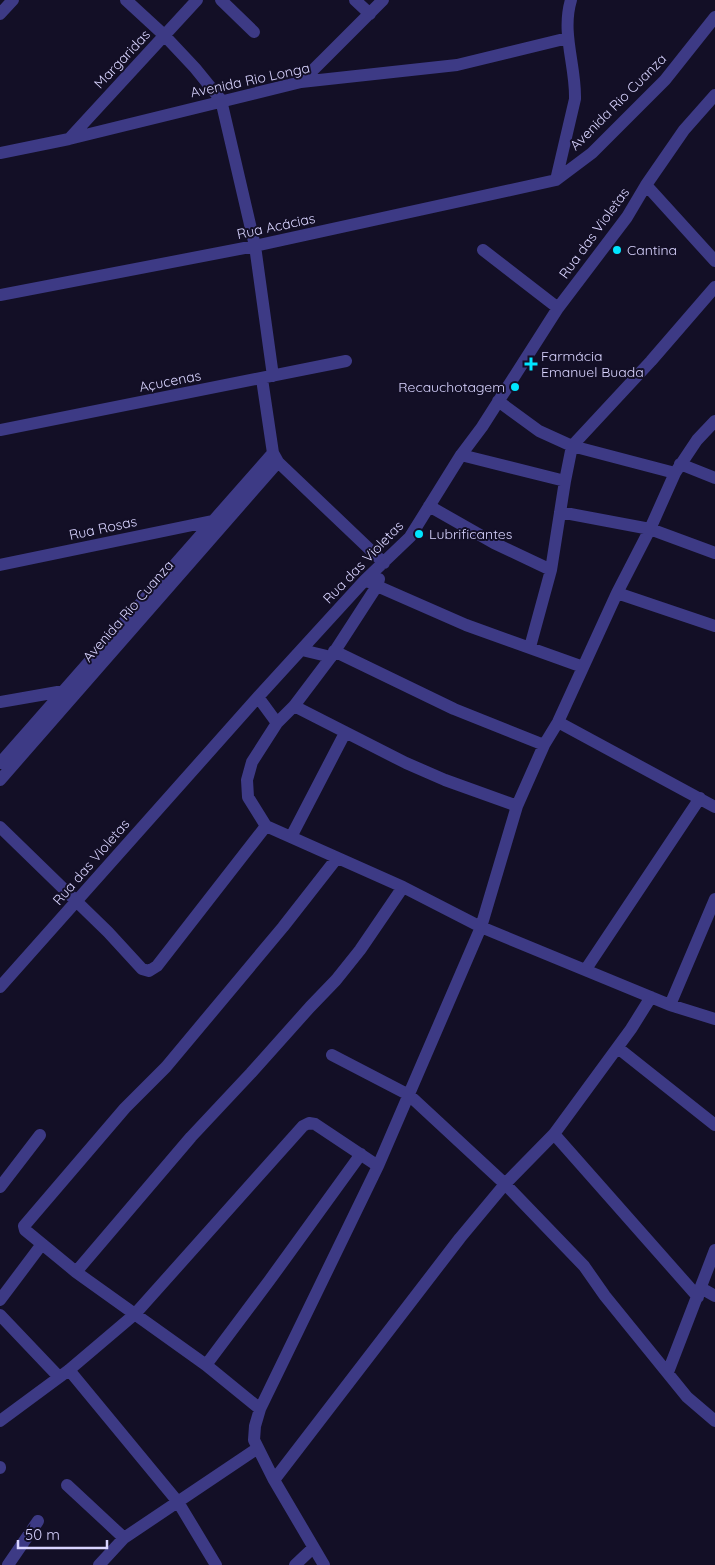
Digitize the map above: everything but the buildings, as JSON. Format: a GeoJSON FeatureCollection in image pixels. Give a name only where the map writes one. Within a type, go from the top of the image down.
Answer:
{"type":"FeatureCollection","features":[{"type":"Feature","properties":{"kind":"street"},"geometry":{"type":"LineString","coordinates":[[0,14],[13,0]]}},
{"type":"Feature","properties":{"kind":"street"},"geometry":{"type":"LineString","coordinates":[[126,0],[164,35],[195,68],[221,100],[256,246],[274,457],[384,563],[376,586],[333,654],[294,706],[277,723],[252,762],[247,780],[248,797],[266,826],[404,887],[481,927],[670,1005],[715,1019]]}},
{"type":"Feature","properties":{"kind":"street","name":"Margaridas"},"geometry":{"type":"LineString","coordinates":[[69,139],[197,0]]}},
{"type":"Feature","properties":{"kind":"street"},"geometry":{"type":"LineString","coordinates":[[221,0],[254,32]]}},
{"type":"Feature","properties":{"kind":"street"},"geometry":{"type":"LineString","coordinates":[[355,0],[370,14]]}},
{"type":"Feature","properties":{"kind":"street"},"geometry":{"type":"LineString","coordinates":[[301,82],[383,0]]}},
{"type":"Feature","properties":{"kind":"street"},"geometry":{"type":"LineString","coordinates":[[556,180],[575,99],[568,38],[568,10],[571,0]]}},
{"type":"Feature","properties":{"kind":"street","name":"Avenida Rio Cuanza"},"geometry":{"type":"LineString","coordinates":[[556,180],[592,153],[665,80],[715,17]]}},
{"type":"Feature","properties":{"kind":"street","name":"Avenida Rio Longa"},"geometry":{"type":"LineString","coordinates":[[0,153],[69,139],[221,100],[301,82],[457,65],[568,38]]}},
{"type":"Feature","properties":{"kind":"street","name":"Rua das Violetas"},"geometry":{"type":"LineString","coordinates":[[0,987],[364,580],[410,537],[461,455],[482,427],[558,308],[627,218],[646,185],[684,130],[715,95]]}},
{"type":"Feature","properties":{"kind":"street","name":"Rua Acácias"},"geometry":{"type":"LineString","coordinates":[[0,295],[256,246],[556,180]]}},
{"type":"Feature","properties":{"kind":"street"},"geometry":{"type":"LineString","coordinates":[[646,185],[715,260]]}},
{"type":"Feature","properties":{"kind":"street"},"geometry":{"type":"LineString","coordinates":[[483,250],[558,308]]}},
{"type":"Feature","properties":{"kind":"street"},"geometry":{"type":"LineString","coordinates":[[530,647],[552,570],[572,446],[651,361],[715,287]]}},
{"type":"Feature","properties":{"kind":"street","name":"Açucenas"},"geometry":{"type":"LineString","coordinates":[[0,430],[346,361]]}},
{"type":"Feature","properties":{"kind":"street"},"geometry":{"type":"LineString","coordinates":[[498,401],[539,431],[572,446],[715,478]]}},
{"type":"Feature","properties":{"kind":"street"},"geometry":{"type":"LineString","coordinates":[[324,1565],[312,1548],[254,1440],[255,1426],[260,1409],[378,1166],[409,1096],[481,927],[517,806],[544,745],[558,722],[617,593],[650,529],[677,469],[697,440],[715,421]]}},
{"type":"Feature","properties":{"kind":"street"},"geometry":{"type":"LineString","coordinates":[[461,455],[565,481]]}},
{"type":"Feature","properties":{"kind":"street"},"geometry":{"type":"LineString","coordinates":[[0,763],[66,690],[212,521],[274,457]]}},
{"type":"Feature","properties":{"kind":"street","name":"Avenida Rio Cuanza"},"geometry":{"type":"LineString","coordinates":[[0,780],[79,690],[274,457]]}},
{"type":"Feature","properties":{"kind":"street"},"geometry":{"type":"LineString","coordinates":[[429,506],[494,543],[552,570]]}},
{"type":"Feature","properties":{"kind":"street"},"geometry":{"type":"LineString","coordinates":[[560,512],[650,529],[715,553]]}},
{"type":"Feature","properties":{"kind":"street","name":"Rua Rosas"},"geometry":{"type":"LineString","coordinates":[[0,565],[212,521]]}},
{"type":"Feature","properties":{"kind":"street"},"geometry":{"type":"LineString","coordinates":[[364,580],[466,625],[583,667]]}},
{"type":"Feature","properties":{"kind":"street"},"geometry":{"type":"LineString","coordinates":[[617,593],[715,626]]}},
{"type":"Feature","properties":{"kind":"street"},"geometry":{"type":"LineString","coordinates":[[302,650],[333,654],[454,708],[544,745]]}},
{"type":"Feature","properties":{"kind":"street"},"geometry":{"type":"LineString","coordinates":[[0,702],[66,690],[79,690]]}},
{"type":"Feature","properties":{"kind":"street"},"geometry":{"type":"LineString","coordinates":[[258,697],[277,723]]}},
{"type":"Feature","properties":{"kind":"street"},"geometry":{"type":"LineString","coordinates":[[294,706],[406,763],[445,780],[517,806]]}},
{"type":"Feature","properties":{"kind":"street"},"geometry":{"type":"LineString","coordinates":[[558,722],[700,798],[714,802]]}},
{"type":"Feature","properties":{"kind":"street"},"geometry":{"type":"LineString","coordinates":[[292,837],[345,733]]}},
{"type":"Feature","properties":{"kind":"street"},"geometry":{"type":"LineString","coordinates":[[586,969],[700,798]]}},
{"type":"Feature","properties":{"kind":"street"},"geometry":{"type":"LineString","coordinates":[[0,827],[108,932],[142,969],[149,971],[156,966],[266,826]]}},
{"type":"Feature","properties":{"kind":"street"},"geometry":{"type":"LineString","coordinates":[[260,1409],[206,1365],[76,1272],[25,1230],[25,1223],[125,1108],[166,1067],[283,927],[337,858]]}},
{"type":"Feature","properties":{"kind":"street"},"geometry":{"type":"LineString","coordinates":[[76,1272],[191,1137],[336,980],[360,950],[404,887]]}},
{"type":"Feature","properties":{"kind":"street"},"geometry":{"type":"LineString","coordinates":[[670,1005],[715,899]]}},
{"type":"Feature","properties":{"kind":"street"},"geometry":{"type":"LineString","coordinates":[[274,1480],[460,1238],[505,1184],[554,1134],[618,1048],[651,997]]}},
{"type":"Feature","properties":{"kind":"street"},"geometry":{"type":"LineString","coordinates":[[618,1048],[715,1124]]}},
{"type":"Feature","properties":{"kind":"street"},"geometry":{"type":"LineString","coordinates":[[332,1056],[409,1096],[505,1184],[584,1266],[605,1296],[688,1397],[715,1421]]}},
{"type":"Feature","properties":{"kind":"street"},"geometry":{"type":"LineString","coordinates":[[0,1420],[64,1374],[135,1314],[303,1126],[309,1123],[315,1124],[378,1166]]}},
{"type":"Feature","properties":{"kind":"street"},"geometry":{"type":"LineString","coordinates":[[554,1134],[699,1292],[715,1296]]}},
{"type":"Feature","properties":{"kind":"street"},"geometry":{"type":"LineString","coordinates":[[0,1187],[40,1135]]}},
{"type":"Feature","properties":{"kind":"street"},"geometry":{"type":"LineString","coordinates":[[206,1365],[361,1154]]}},
{"type":"Feature","properties":{"kind":"street"},"geometry":{"type":"LineString","coordinates":[[0,1300],[42,1244]]}},
{"type":"Feature","properties":{"kind":"street"},"geometry":{"type":"LineString","coordinates":[[668,1372],[715,1250]]}},
{"type":"Feature","properties":{"kind":"street"},"geometry":{"type":"LineString","coordinates":[[0,1315],[64,1374],[178,1502],[216,1565]]}},
{"type":"Feature","properties":{"kind":"street"},"geometry":{"type":"LineString","coordinates":[[99,1565],[124,1538],[258,1448]]}},
{"type":"Feature","properties":{"kind":"street"},"geometry":{"type":"LineString","coordinates":[[67,1485],[124,1538]]}},
{"type":"Feature","properties":{"kind":"street"},"geometry":{"type":"LineString","coordinates":[[8,1565],[38,1522]]}},
{"type":"Feature","properties":{"kind":"street"},"geometry":{"type":"LineString","coordinates":[[295,1565],[312,1548]]}},
{"type":"Feature","properties":{"kind":"place","name":"Cantina"},"geometry":{"type":"Point","coordinates":[617,250]}},
{"type":"Feature","properties":{"kind":"place","name":"Farmácia Emanuel Buada"},"geometry":{"type":"Point","coordinates":[531,364]}},
{"type":"Feature","properties":{"kind":"place","name":"Recauchotagem"},"geometry":{"type":"Point","coordinates":[515,387]}},
{"type":"Feature","properties":{"kind":"place","name":"Lubrificantes"},"geometry":{"type":"Point","coordinates":[419,534]}}]}
